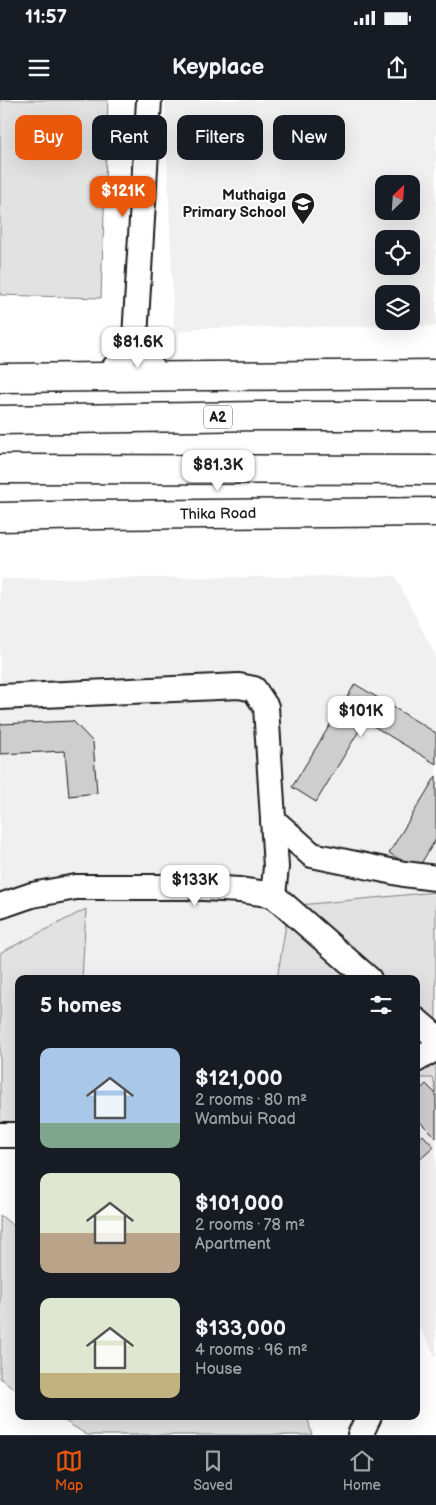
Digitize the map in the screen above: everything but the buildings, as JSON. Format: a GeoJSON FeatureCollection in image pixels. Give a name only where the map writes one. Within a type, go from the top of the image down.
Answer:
{"type":"FeatureCollection","features":[{"type":"Feature","properties":{"kind":"main road"},"geometry":{"type":"LineString","coordinates":[[0,378],[436,374]]}},
{"type":"Feature","properties":{"kind":"main road","name":"A2"},"geometry":{"type":"LineString","coordinates":[[0,420],[260,416],[436,416]]}},
{"type":"Feature","properties":{"kind":"main road"},"geometry":{"type":"LineString","coordinates":[[0,469],[436,470]]}},
{"type":"Feature","properties":{"kind":"main road","name":"Thika Road"},"geometry":{"type":"LineString","coordinates":[[0,517],[436,512]]}},
{"type":"Feature","properties":{"kind":"street"},"geometry":{"type":"LineString","coordinates":[[107,376],[123,358],[135,338],[149,100]]}},
{"type":"Feature","properties":{"kind":"street"},"geometry":{"type":"LineString","coordinates":[[135,338],[157,376]]}},
{"type":"Feature","properties":{"kind":"street"},"geometry":{"type":"LineString","coordinates":[[0,697],[239,686],[254,689],[266,707],[276,867],[273,895]]}},
{"type":"Feature","properties":{"kind":"street"},"geometry":{"type":"LineString","coordinates":[[273,820],[312,855]]}},
{"type":"Feature","properties":{"kind":"street"},"geometry":{"type":"LineString","coordinates":[[276,867],[312,855],[404,874],[436,878]]}},
{"type":"Feature","properties":{"kind":"street"},"geometry":{"type":"LineString","coordinates":[[0,906],[32,895],[76,887],[186,887],[240,890],[273,895],[364,975]]}},
{"type":"Feature","properties":{"kind":"street"},"geometry":{"type":"LineString","coordinates":[[420,1023],[436,1037]]}},
{"type":"Feature","properties":{"kind":"street"},"geometry":{"type":"LineString","coordinates":[[420,1058],[436,1048]]}},
{"type":"Feature","properties":{"kind":"street"},"geometry":{"type":"LineString","coordinates":[[0,1135],[15,1134]]}},
{"type":"Feature","properties":{"kind":"street"},"geometry":{"type":"LineString","coordinates":[[360,1435],[367,1420]]}},
{"type":"Feature","properties":{"kind":"shaded area"},"geometry":{"type":"Polygon","coordinates":[[[0,100],[108,100],[107,115],[92,115],[92,160],[106,160],[101,298],[0,295],[0,100]]]}},
{"type":"Feature","properties":{"kind":"shaded area","name":"Muthaiga Primary School"},"geometry":{"type":"Polygon","coordinates":[[[165,100],[436,100],[436,326],[420,326],[420,285],[375,285],[375,327],[199,328],[174,333],[165,100]]]}},
{"type":"Feature","properties":{"kind":"shaded area"},"geometry":{"type":"Polygon","coordinates":[[[395,576],[436,657],[436,1024],[420,988],[420,975],[15,975],[15,1010],[0,1128],[0,579],[395,576]]]}},
{"type":"Feature","properties":{"kind":"shaded area"},"geometry":{"type":"Polygon","coordinates":[[[436,892],[436,1093],[433,1078],[420,1078],[420,975],[278,975],[289,906],[436,892]]]}},
{"type":"Feature","properties":{"kind":"shaded area"},"geometry":{"type":"Polygon","coordinates":[[[86,909],[82,975],[15,975],[15,1134],[0,1128],[0,953],[86,909]]]}},
{"type":"Feature","properties":{"kind":"shaded area"},"geometry":{"type":"Polygon","coordinates":[[[436,1067],[436,1357],[420,1328],[420,1077],[436,1067]]]}},
{"type":"Feature","properties":{"kind":"shaded area"},"geometry":{"type":"Polygon","coordinates":[[[0,1215],[15,1227],[15,1389],[0,1378],[0,1215]]]}},
{"type":"Feature","properties":{"kind":"shaded area"},"geometry":{"type":"Polygon","coordinates":[[[63,1420],[308,1420],[312,1435],[87,1435],[63,1420]]]}},
{"type":"Feature","properties":{"kind":"place","name":"Muthaiga Primary School"},"geometry":{"type":"Point","coordinates":[303,225]}}]}
